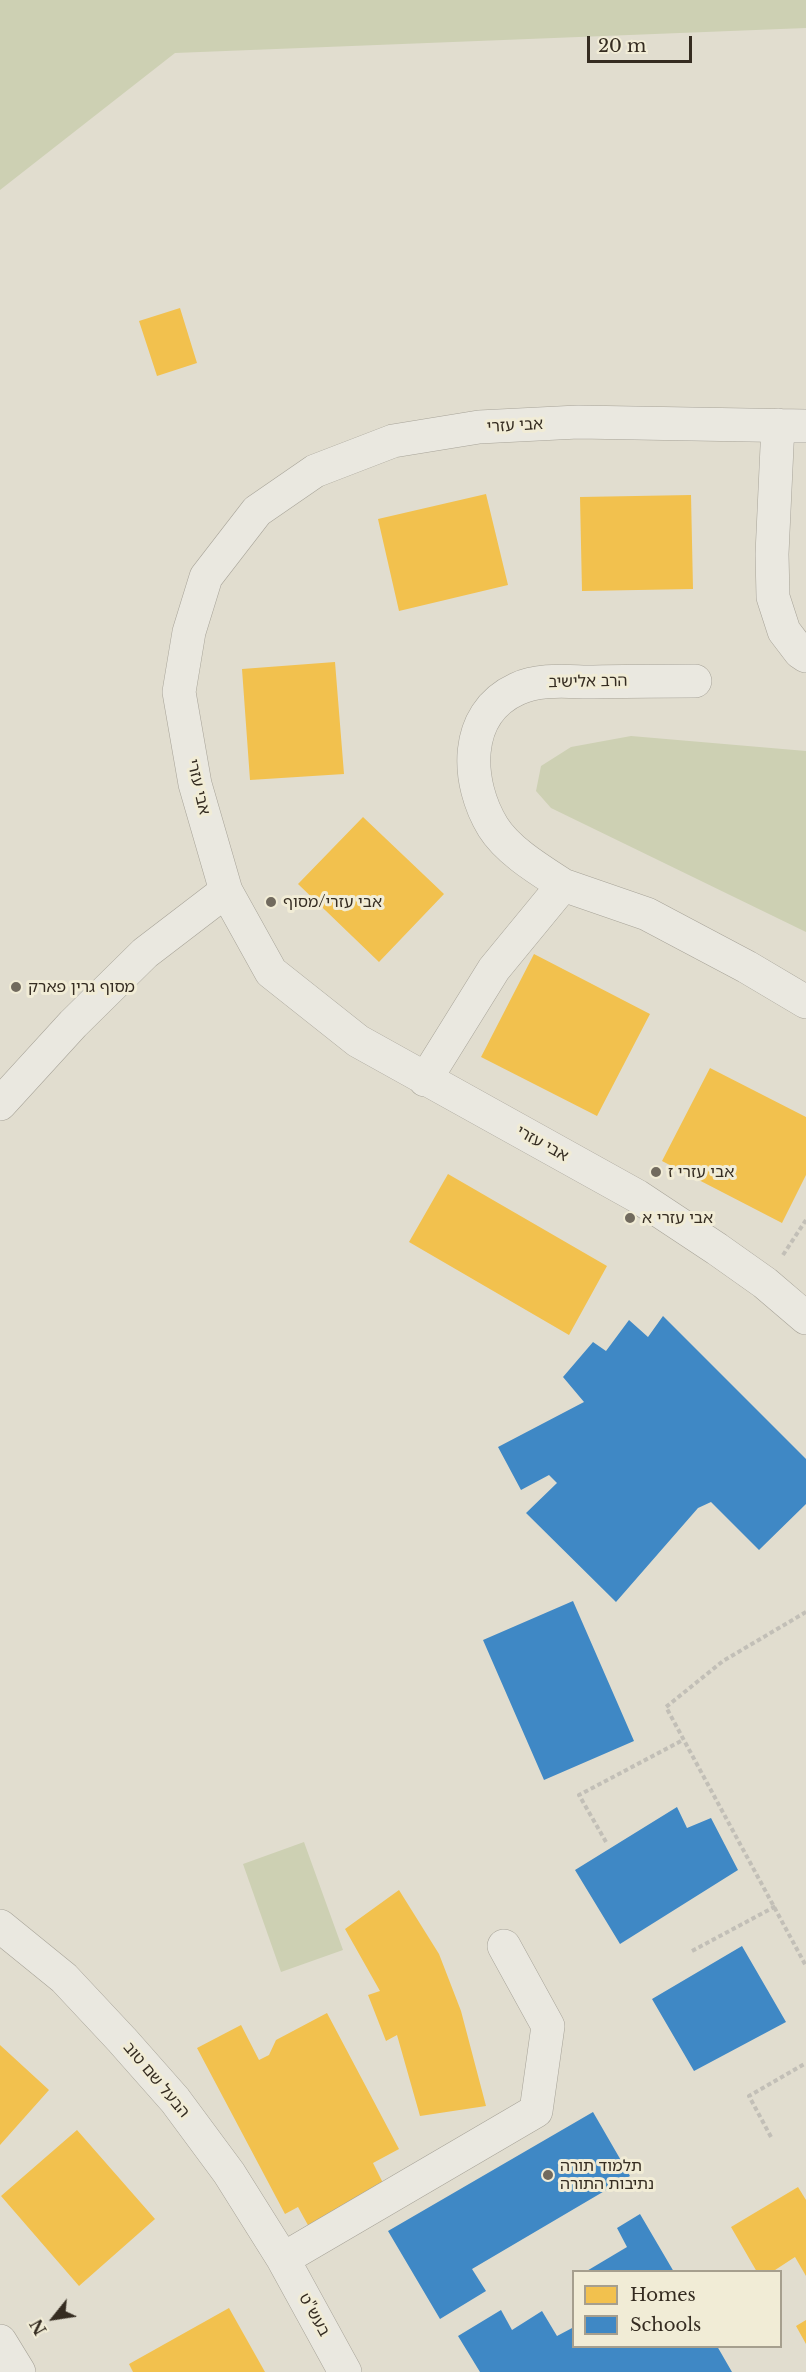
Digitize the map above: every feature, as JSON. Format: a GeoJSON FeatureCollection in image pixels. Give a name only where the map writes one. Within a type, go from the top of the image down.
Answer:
{"type":"FeatureCollection","features":[{"type":"Feature","properties":{"kind":"street","name":"אבי עזרי"},"geometry":{"type":"LineString","coordinates":[[792,426],[567,423],[479,428],[393,441],[315,471],[257,511],[206,577],[189,632],[178,692],[195,784],[226,891],[271,972],[358,1041],[637,1196],[717,1248],[765,1283],[806,1318]]}},
{"type":"Feature","properties":{"kind":"street"},"geometry":{"type":"LineString","coordinates":[[792,426],[772,554],[773,597],[784,631],[800,652],[806,656]]}},
{"type":"Feature","properties":{"kind":"street","name":"הרב אלישיב"},"geometry":{"type":"LineString","coordinates":[[695,681],[545,682],[517,689],[492,706],[478,728],[473,761],[478,795],[494,828],[526,861],[564,885],[647,914],[747,967],[806,1002]]}},
{"type":"Feature","properties":{"kind":"street"},"geometry":{"type":"LineString","coordinates":[[425,1080],[494,969],[564,885]]}},
{"type":"Feature","properties":{"kind":"street"},"geometry":{"type":"LineString","coordinates":[[0,1104],[73,1024],[145,953],[226,891]]}},
{"type":"Feature","properties":{"kind":"street","name":"הבעל שם טוב"},"geometry":{"type":"LineString","coordinates":[[0,1926],[64,1978],[175,2100],[228,2173],[283,2259]]}},
{"type":"Feature","properties":{"kind":"street"},"geometry":{"type":"LineString","coordinates":[[283,2259],[536,2111],[548,2026],[504,1946]]}},
{"type":"Feature","properties":{"kind":"street","name":"בעש\"ט"},"geometry":{"type":"LineString","coordinates":[[283,2259],[345,2372]]}},
{"type":"Feature","properties":{"kind":"street"},"geometry":{"type":"LineString","coordinates":[[0,2341],[19,2372]]}},
{"type":"Feature","properties":{"kind":"path"},"geometry":{"type":"LineString","coordinates":[[806,1612],[723,1661],[666,1707],[776,1906],[806,1966]]}},
{"type":"Feature","properties":{"kind":"path"},"geometry":{"type":"LineString","coordinates":[[606,1842],[579,1795],[683,1740]]}},
{"type":"Feature","properties":{"kind":"path"},"geometry":{"type":"LineString","coordinates":[[693,1951],[776,1906]]}},
{"type":"Feature","properties":{"kind":"path"},"geometry":{"type":"LineString","coordinates":[[771,2138],[748,2096],[806,2063]]}},
{"type":"Feature","properties":{"kind":"green space"},"geometry":{"type":"Polygon","coordinates":[[[0,0],[806,0],[806,28],[175,53],[0,190],[0,0]]]}},
{"type":"Feature","properties":{"kind":"green space"},"geometry":{"type":"Polygon","coordinates":[[[631,736],[806,751],[806,932],[551,808],[536,791],[541,766],[571,747],[631,736]]]}},
{"type":"Feature","properties":{"kind":"green space"},"geometry":{"type":"Polygon","coordinates":[[[304,1842],[343,1950],[281,1972],[243,1864],[304,1842]]]}},
{"type":"Feature","properties":{"kind":"building: Homes"},"geometry":{"type":"Polygon","coordinates":[[[180,308],[197,363],[157,376],[139,321],[180,308]]]}},
{"type":"Feature","properties":{"kind":"building: Homes"},"geometry":{"type":"Polygon","coordinates":[[[486,494],[508,585],[399,611],[378,519],[486,494]]]}},
{"type":"Feature","properties":{"kind":"building: Homes"},"geometry":{"type":"Polygon","coordinates":[[[691,495],[693,589],[582,591],[580,497],[691,495]]]}},
{"type":"Feature","properties":{"kind":"building: Homes"},"geometry":{"type":"Polygon","coordinates":[[[335,662],[344,774],[250,780],[242,669],[335,662]]]}},
{"type":"Feature","properties":{"kind":"building: Homes"},"geometry":{"type":"Polygon","coordinates":[[[363,817],[444,894],[379,962],[298,884],[363,817]]]}},
{"type":"Feature","properties":{"kind":"building: Homes"},"geometry":{"type":"Polygon","coordinates":[[[534,954],[650,1014],[597,1116],[481,1057],[534,954]]]}},
{"type":"Feature","properties":{"kind":"building: Homes"},"geometry":{"type":"Polygon","coordinates":[[[710,1068],[806,1117],[806,1175],[782,1223],[662,1161],[710,1068]]]}},
{"type":"Feature","properties":{"kind":"building: Homes"},"geometry":{"type":"Polygon","coordinates":[[[448,1174],[607,1266],[569,1335],[409,1242],[448,1174]]]}},
{"type":"Feature","properties":{"kind":"building: Homes"},"geometry":{"type":"Polygon","coordinates":[[[399,1890],[439,1954],[461,2011],[486,2106],[420,2116],[397,2035],[386,2041],[368,1995],[380,1991],[345,1929],[399,1890]]]}},
{"type":"Feature","properties":{"kind":"building: Homes"},"geometry":{"type":"Polygon","coordinates":[[[327,2013],[399,2149],[373,2163],[385,2187],[309,2227],[298,2207],[285,2214],[197,2048],[241,2025],[259,2060],[269,2055],[276,2040],[327,2013]]]}},
{"type":"Feature","properties":{"kind":"building: Homes"},"geometry":{"type":"Polygon","coordinates":[[[0,2045],[49,2090],[0,2145],[0,2045]]]}},
{"type":"Feature","properties":{"kind":"building: Homes"},"geometry":{"type":"Polygon","coordinates":[[[77,2130],[155,2219],[79,2286],[1,2196],[77,2130]]]}},
{"type":"Feature","properties":{"kind":"building: Homes"},"geometry":{"type":"Polygon","coordinates":[[[798,2187],[806,2200],[806,2276],[795,2257],[775,2270],[756,2270],[731,2227],[798,2187]]]}},
{"type":"Feature","properties":{"kind":"building: Homes"},"geometry":{"type":"Polygon","coordinates":[[[229,2308],[265,2372],[133,2372],[129,2364],[229,2308]]]}},
{"type":"Feature","properties":{"kind":"building: Homes"},"geometry":{"type":"Polygon","coordinates":[[[806,2320],[806,2344],[796,2326],[806,2320]]]}},
{"type":"Feature","properties":{"kind":"building: Schools"},"geometry":{"type":"Polygon","coordinates":[[[663,1316],[806,1459],[806,1504],[759,1550],[711,1502],[698,1508],[616,1602],[526,1513],[557,1483],[549,1475],[521,1490],[498,1447],[584,1402],[563,1377],[593,1342],[606,1351],[629,1320],[648,1337],[663,1316]]]}},
{"type":"Feature","properties":{"kind":"building: Schools"},"geometry":{"type":"Polygon","coordinates":[[[573,1601],[634,1741],[544,1780],[483,1640],[573,1601]]]}},
{"type":"Feature","properties":{"kind":"building: Schools"},"geometry":{"type":"Polygon","coordinates":[[[677,1807],[687,1828],[711,1818],[738,1870],[620,1944],[575,1870],[677,1807]]]}},
{"type":"Feature","properties":{"kind":"building: Schools"},"geometry":{"type":"Polygon","coordinates":[[[742,1946],[786,2022],[694,2071],[652,1999],[742,1946]]]}},
{"type":"Feature","properties":{"kind":"building: Schools"},"geometry":{"type":"Polygon","coordinates":[[[593,2112],[630,2176],[472,2269],[486,2291],[440,2319],[388,2231],[593,2112]]]}},
{"type":"Feature","properties":{"kind":"building: Schools"},"geometry":{"type":"Polygon","coordinates":[[[640,2214],[673,2270],[588,2270],[627,2247],[617,2228],[640,2214]]]}},
{"type":"Feature","properties":{"kind":"building: Schools"},"geometry":{"type":"Polygon","coordinates":[[[501,2310],[512,2330],[542,2311],[557,2336],[572,2328],[572,2348],[718,2348],[732,2372],[480,2372],[458,2336],[501,2310]]]}},
{"type":"Feature","properties":{"kind":"place","name":"אבי עזרי/מסוף"},"geometry":{"type":"Point","coordinates":[271,902]}},
{"type":"Feature","properties":{"kind":"place","name":"מסוף גרין פארק"},"geometry":{"type":"Point","coordinates":[16,987]}},
{"type":"Feature","properties":{"kind":"place","name":"אבי עזרי ז"},"geometry":{"type":"Point","coordinates":[656,1172]}},
{"type":"Feature","properties":{"kind":"place","name":"אבי עזרי א"},"geometry":{"type":"Point","coordinates":[630,1218]}},
{"type":"Feature","properties":{"kind":"place","name":"תלמוד תורה נתיבות התורה"},"geometry":{"type":"Point","coordinates":[548,2175]}}]}
